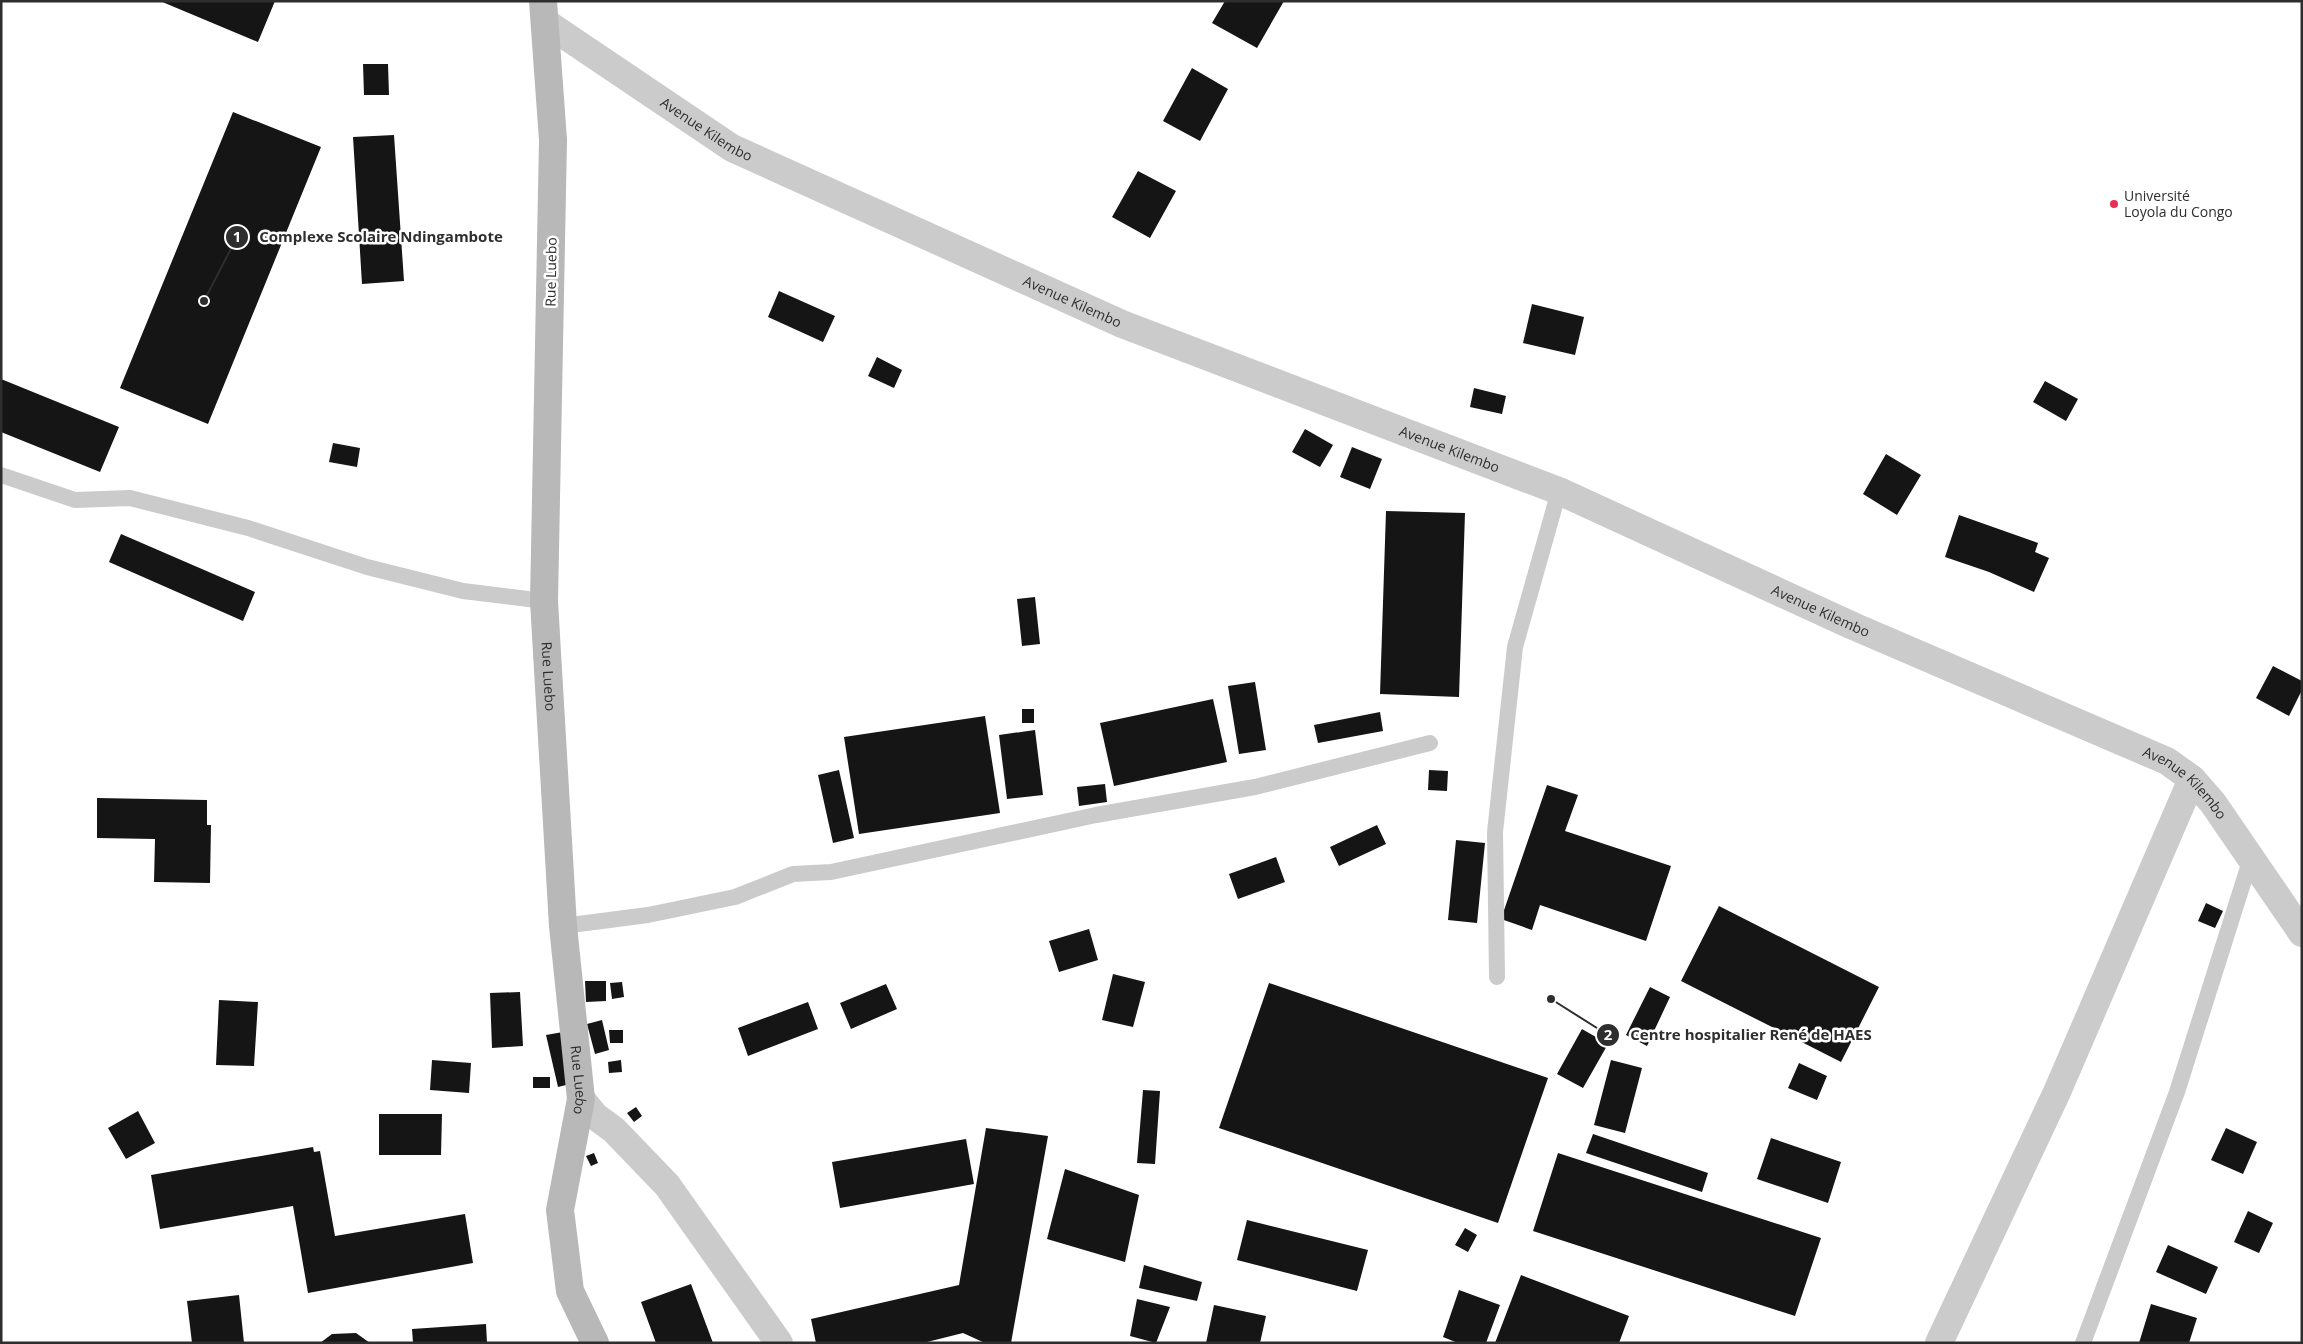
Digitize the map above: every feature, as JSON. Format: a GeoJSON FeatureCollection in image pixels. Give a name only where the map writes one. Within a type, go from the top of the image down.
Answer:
{"type":"FeatureCollection","features":[{"type":"Feature","properties":{"kind":"street","name":"Avenue Kilembo"},"geometry":{"type":"LineString","coordinates":[[544,11],[732,148],[1122,324],[1559,490],[1853,626],[2167,760],[2192,779],[2213,803],[2302,932]]}},
{"type":"Feature","properties":{"kind":"street","name":"Rue Luebo"},"geometry":{"type":"LineString","coordinates":[[544,11],[553,140],[544,601],[563,926],[581,1099],[560,1210],[570,1292],[595,1343]]}},
{"type":"Feature","properties":{"kind":"street"},"geometry":{"type":"LineString","coordinates":[[1939,1343],[2057,1092],[2192,779]]}},
{"type":"Feature","properties":{"kind":"street"},"geometry":{"type":"LineString","coordinates":[[581,1099],[596,1116],[614,1130],[668,1185],[779,1343]]}},
{"type":"Feature","properties":{"kind":"lane"},"geometry":{"type":"LineString","coordinates":[[1,475],[75,500],[130,498],[238,526],[358,565],[463,592],[544,601]]}},
{"type":"Feature","properties":{"kind":"lane"},"geometry":{"type":"LineString","coordinates":[[1497,977],[1495,832],[1515,647],[1559,490]]}},
{"type":"Feature","properties":{"kind":"lane"},"geometry":{"type":"LineString","coordinates":[[563,926],[648,915],[735,897],[793,874],[840,871],[1096,815],[1255,787],[1430,743]]}},
{"type":"Feature","properties":{"kind":"lane"},"geometry":{"type":"LineString","coordinates":[[2083,1343],[2177,1092],[2251,858]]}},
{"type":"Feature","properties":{"kind":"building"},"geometry":{"type":"Polygon","coordinates":[[[160,1],[275,1],[258,42],[160,1]]]}},
{"type":"Feature","properties":{"kind":"building"},"geometry":{"type":"Polygon","coordinates":[[[1225,1],[1284,1],[1257,48],[1212,23],[1225,1]]]}},
{"type":"Feature","properties":{"kind":"building"},"geometry":{"type":"Polygon","coordinates":[[[363,64],[388,64],[389,95],[364,95],[363,64]]]}},
{"type":"Feature","properties":{"kind":"building"},"geometry":{"type":"Polygon","coordinates":[[[1192,68],[1228,89],[1200,141],[1163,121],[1192,68]]]}},
{"type":"Feature","properties":{"kind":"building"},"geometry":{"type":"Polygon","coordinates":[[[233,112],[321,147],[208,424],[120,388],[233,112]]]}},
{"type":"Feature","properties":{"kind":"building"},"geometry":{"type":"Polygon","coordinates":[[[394,135],[404,281],[362,284],[353,137],[394,135]]]}},
{"type":"Feature","properties":{"kind":"building"},"geometry":{"type":"Polygon","coordinates":[[[1138,171],[1176,191],[1150,238],[1112,217],[1138,171]]]}},
{"type":"Feature","properties":{"kind":"building"},"geometry":{"type":"Polygon","coordinates":[[[779,291],[835,316],[823,342],[768,317],[779,291]]]}},
{"type":"Feature","properties":{"kind":"building"},"geometry":{"type":"Polygon","coordinates":[[[1532,304],[1584,317],[1575,355],[1523,343],[1532,304]]]}},
{"type":"Feature","properties":{"kind":"building"},"geometry":{"type":"Polygon","coordinates":[[[877,357],[902,370],[894,388],[868,376],[877,357]]]}},
{"type":"Feature","properties":{"kind":"building"},"geometry":{"type":"Polygon","coordinates":[[[1,379],[119,427],[100,472],[1,432],[1,379]]]}},
{"type":"Feature","properties":{"kind":"building"},"geometry":{"type":"Polygon","coordinates":[[[2045,381],[2078,399],[2066,421],[2033,402],[2045,381]]]}},
{"type":"Feature","properties":{"kind":"building"},"geometry":{"type":"Polygon","coordinates":[[[1474,388],[1506,396],[1502,414],[1470,407],[1474,388]]]}},
{"type":"Feature","properties":{"kind":"building"},"geometry":{"type":"Polygon","coordinates":[[[1305,429],[1333,445],[1320,467],[1292,452],[1305,429]]]}},
{"type":"Feature","properties":{"kind":"building"},"geometry":{"type":"Polygon","coordinates":[[[333,443],[360,448],[357,467],[329,462],[333,443]]]}},
{"type":"Feature","properties":{"kind":"building"},"geometry":{"type":"Polygon","coordinates":[[[1352,447],[1382,459],[1370,489],[1340,477],[1352,447]]]}},
{"type":"Feature","properties":{"kind":"building"},"geometry":{"type":"Polygon","coordinates":[[[1886,454],[1921,475],[1897,515],[1863,494],[1886,454]]]}},
{"type":"Feature","properties":{"kind":"building"},"geometry":{"type":"Polygon","coordinates":[[[1386,511],[1465,513],[1459,697],[1380,694],[1386,511]]]}},
{"type":"Feature","properties":{"kind":"building"},"geometry":{"type":"Polygon","coordinates":[[[1959,515],[2038,543],[2035,552],[2049,558],[2034,592],[1989,572],[1945,557],[1959,515]]]}},
{"type":"Feature","properties":{"kind":"building"},"geometry":{"type":"Polygon","coordinates":[[[121,534],[255,592],[243,621],[109,562],[121,534]]]}},
{"type":"Feature","properties":{"kind":"building"},"geometry":{"type":"Polygon","coordinates":[[[1035,597],[1040,644],[1022,646],[1017,599],[1035,597]]]}},
{"type":"Feature","properties":{"kind":"building"},"geometry":{"type":"Polygon","coordinates":[[[2273,666],[2302,681],[2302,690],[2289,716],[2256,698],[2273,666]]]}},
{"type":"Feature","properties":{"kind":"building"},"geometry":{"type":"Polygon","coordinates":[[[1255,682],[1266,750],[1239,754],[1228,686],[1255,682]]]}},
{"type":"Feature","properties":{"kind":"building"},"geometry":{"type":"Polygon","coordinates":[[[1213,699],[1227,762],[1114,786],[1100,723],[1213,699]]]}},
{"type":"Feature","properties":{"kind":"building"},"geometry":{"type":"Polygon","coordinates":[[[1022,709],[1034,709],[1034,723],[1022,723],[1022,709]]]}},
{"type":"Feature","properties":{"kind":"building"},"geometry":{"type":"Polygon","coordinates":[[[1380,712],[1383,731],[1318,743],[1314,725],[1380,712]]]}},
{"type":"Feature","properties":{"kind":"building"},"geometry":{"type":"Polygon","coordinates":[[[985,716],[1000,813],[859,834],[844,737],[985,716]]]}},
{"type":"Feature","properties":{"kind":"building"},"geometry":{"type":"Polygon","coordinates":[[[1035,730],[1043,795],[1007,799],[999,735],[1035,730]]]}},
{"type":"Feature","properties":{"kind":"building"},"geometry":{"type":"Polygon","coordinates":[[[839,770],[854,838],[833,843],[818,775],[839,770]]]}},
{"type":"Feature","properties":{"kind":"building"},"geometry":{"type":"Polygon","coordinates":[[[1429,770],[1448,771],[1447,791],[1428,790],[1429,770]]]}},
{"type":"Feature","properties":{"kind":"building"},"geometry":{"type":"Polygon","coordinates":[[[1105,784],[1107,802],[1079,806],[1077,787],[1105,784]]]}},
{"type":"Feature","properties":{"kind":"building"},"geometry":{"type":"Polygon","coordinates":[[[1547,785],[1578,795],[1565,831],[1671,866],[1646,941],[1540,905],[1532,930],[1501,919],[1547,785]]]}},
{"type":"Feature","properties":{"kind":"building"},"geometry":{"type":"Polygon","coordinates":[[[97,798],[207,800],[207,825],[211,825],[210,883],[154,882],[155,839],[97,838],[97,798]]]}},
{"type":"Feature","properties":{"kind":"building"},"geometry":{"type":"Polygon","coordinates":[[[1377,825],[1386,844],[1339,866],[1330,847],[1377,825]]]}},
{"type":"Feature","properties":{"kind":"building"},"geometry":{"type":"Polygon","coordinates":[[[1456,840],[1485,843],[1477,923],[1448,920],[1456,840]]]}},
{"type":"Feature","properties":{"kind":"building"},"geometry":{"type":"Polygon","coordinates":[[[1276,857],[1285,882],[1238,899],[1229,874],[1276,857]]]}},
{"type":"Feature","properties":{"kind":"building"},"geometry":{"type":"Polygon","coordinates":[[[2206,903],[2223,911],[2215,928],[2198,921],[2206,903]]]}},
{"type":"Feature","properties":{"kind":"building"},"geometry":{"type":"Polygon","coordinates":[[[1719,906],[1879,987],[1841,1062],[1681,981],[1719,906]]]}},
{"type":"Feature","properties":{"kind":"building"},"geometry":{"type":"Polygon","coordinates":[[[1089,929],[1098,960],[1059,972],[1049,941],[1089,929]]]}},
{"type":"Feature","properties":{"kind":"building"},"geometry":{"type":"Polygon","coordinates":[[[1113,974],[1145,982],[1133,1027],[1102,1020],[1113,974]]]}},
{"type":"Feature","properties":{"kind":"building"},"geometry":{"type":"Polygon","coordinates":[[[585,981],[606,981],[606,1001],[586,1002],[585,981]]]}},
{"type":"Feature","properties":{"kind":"building"},"geometry":{"type":"Polygon","coordinates":[[[622,982],[624,997],[612,999],[610,983],[622,982]]]}},
{"type":"Feature","properties":{"kind":"building"},"geometry":{"type":"Polygon","coordinates":[[[1269,983],[1548,1078],[1498,1223],[1219,1128],[1269,983]]]}},
{"type":"Feature","properties":{"kind":"building"},"geometry":{"type":"Polygon","coordinates":[[[886,984],[897,1009],[851,1029],[840,1003],[886,984]]]}},
{"type":"Feature","properties":{"kind":"building"},"geometry":{"type":"Polygon","coordinates":[[[1650,987],[1670,997],[1647,1046],[1626,1035],[1650,987]]]}},
{"type":"Feature","properties":{"kind":"building"},"geometry":{"type":"Polygon","coordinates":[[[520,992],[523,1046],[492,1048],[490,993],[520,992]]]}},
{"type":"Feature","properties":{"kind":"building"},"geometry":{"type":"Polygon","coordinates":[[[219,1000],[258,1002],[254,1066],[216,1065],[219,1000]]]}},
{"type":"Feature","properties":{"kind":"building"},"geometry":{"type":"Polygon","coordinates":[[[808,1002],[818,1029],[748,1056],[738,1028],[808,1002]]]}},
{"type":"Feature","properties":{"kind":"building"},"geometry":{"type":"Polygon","coordinates":[[[602,1020],[609,1050],[595,1054],[587,1024],[602,1020]]]}},
{"type":"Feature","properties":{"kind":"building"},"geometry":{"type":"Polygon","coordinates":[[[1582,1029],[1608,1044],[1583,1088],[1557,1074],[1582,1029]]]}},
{"type":"Feature","properties":{"kind":"building"},"geometry":{"type":"Polygon","coordinates":[[[609,1030],[623,1030],[623,1043],[610,1043],[609,1030]]]}},
{"type":"Feature","properties":{"kind":"building"},"geometry":{"type":"Polygon","coordinates":[[[563,1032],[574,1083],[558,1087],[546,1035],[563,1032]]]}},
{"type":"Feature","properties":{"kind":"building"},"geometry":{"type":"Polygon","coordinates":[[[432,1060],[471,1063],[469,1093],[430,1090],[432,1060]]]}},
{"type":"Feature","properties":{"kind":"building"},"geometry":{"type":"Polygon","coordinates":[[[621,1060],[622,1072],[609,1073],[608,1062],[621,1060]]]}},
{"type":"Feature","properties":{"kind":"building"},"geometry":{"type":"Polygon","coordinates":[[[1611,1060],[1642,1068],[1625,1133],[1594,1125],[1611,1060]]]}},
{"type":"Feature","properties":{"kind":"building"},"geometry":{"type":"Polygon","coordinates":[[[1799,1063],[1827,1076],[1817,1100],[1788,1088],[1799,1063]]]}},
{"type":"Feature","properties":{"kind":"building"},"geometry":{"type":"Polygon","coordinates":[[[533,1077],[550,1077],[550,1088],[533,1088],[533,1077]]]}},
{"type":"Feature","properties":{"kind":"building"},"geometry":{"type":"Polygon","coordinates":[[[1143,1090],[1160,1091],[1155,1164],[1137,1163],[1143,1090]]]}},
{"type":"Feature","properties":{"kind":"building"},"geometry":{"type":"Polygon","coordinates":[[[636,1107],[642,1116],[634,1122],[627,1113],[636,1107]]]}},
{"type":"Feature","properties":{"kind":"building"},"geometry":{"type":"Polygon","coordinates":[[[138,1111],[155,1143],[126,1159],[108,1128],[138,1111]]]}},
{"type":"Feature","properties":{"kind":"building"},"geometry":{"type":"Polygon","coordinates":[[[379,1114],[442,1114],[441,1155],[379,1155],[379,1114]]]}},
{"type":"Feature","properties":{"kind":"building"},"geometry":{"type":"Polygon","coordinates":[[[986,1128],[1048,1136],[1011,1343],[985,1343],[963,1333],[923,1343],[816,1343],[811,1319],[959,1285],[986,1128]]]}},
{"type":"Feature","properties":{"kind":"building"},"geometry":{"type":"Polygon","coordinates":[[[2226,1128],[2257,1142],[2243,1174],[2211,1160],[2226,1128]]]}},
{"type":"Feature","properties":{"kind":"building"},"geometry":{"type":"Polygon","coordinates":[[[1593,1134],[1708,1173],[1702,1192],[1586,1153],[1593,1134]]]}},
{"type":"Feature","properties":{"kind":"building"},"geometry":{"type":"Polygon","coordinates":[[[1771,1138],[1841,1162],[1828,1203],[1757,1179],[1771,1138]]]}},
{"type":"Feature","properties":{"kind":"building"},"geometry":{"type":"Polygon","coordinates":[[[966,1139],[974,1184],[840,1208],[832,1162],[966,1139]]]}},
{"type":"Feature","properties":{"kind":"building"},"geometry":{"type":"Polygon","coordinates":[[[313,1147],[314,1152],[320,1151],[335,1236],[465,1214],[473,1263],[308,1293],[293,1206],[160,1229],[151,1175],[313,1147]]]}},
{"type":"Feature","properties":{"kind":"building"},"geometry":{"type":"Polygon","coordinates":[[[594,1153],[598,1163],[591,1166],[586,1156],[594,1153]]]}},
{"type":"Feature","properties":{"kind":"building"},"geometry":{"type":"Polygon","coordinates":[[[1558,1153],[1821,1238],[1795,1316],[1533,1231],[1558,1153]]]}},
{"type":"Feature","properties":{"kind":"building"},"geometry":{"type":"Polygon","coordinates":[[[1065,1169],[1139,1195],[1125,1262],[1047,1239],[1065,1169]]]}},
{"type":"Feature","properties":{"kind":"building"},"geometry":{"type":"Polygon","coordinates":[[[2248,1211],[2273,1223],[2259,1253],[2234,1242],[2248,1211]]]}},
{"type":"Feature","properties":{"kind":"building"},"geometry":{"type":"Polygon","coordinates":[[[1247,1220],[1368,1250],[1357,1291],[1237,1260],[1247,1220]]]}},
{"type":"Feature","properties":{"kind":"building"},"geometry":{"type":"Polygon","coordinates":[[[1465,1228],[1477,1235],[1468,1252],[1455,1245],[1465,1228]]]}},
{"type":"Feature","properties":{"kind":"building"},"geometry":{"type":"Polygon","coordinates":[[[2168,1245],[2218,1267],[2206,1294],[2156,1272],[2168,1245]]]}},
{"type":"Feature","properties":{"kind":"building"},"geometry":{"type":"Polygon","coordinates":[[[1144,1265],[1202,1282],[1197,1301],[1139,1288],[1144,1265]]]}},
{"type":"Feature","properties":{"kind":"building"},"geometry":{"type":"Polygon","coordinates":[[[1521,1275],[1629,1316],[1619,1343],[1495,1343],[1521,1275]]]}},
{"type":"Feature","properties":{"kind":"building"},"geometry":{"type":"Polygon","coordinates":[[[691,1284],[713,1343],[656,1343],[641,1302],[691,1284]]]}},
{"type":"Feature","properties":{"kind":"building"},"geometry":{"type":"Polygon","coordinates":[[[1459,1290],[1500,1305],[1486,1343],[1458,1343],[1443,1337],[1459,1290]]]}},
{"type":"Feature","properties":{"kind":"building"},"geometry":{"type":"Polygon","coordinates":[[[239,1295],[244,1343],[192,1343],[187,1301],[239,1295]]]}},
{"type":"Feature","properties":{"kind":"building"},"geometry":{"type":"Polygon","coordinates":[[[1137,1299],[1170,1307],[1156,1343],[1130,1336],[1137,1299]]]}},
{"type":"Feature","properties":{"kind":"building"},"geometry":{"type":"Polygon","coordinates":[[[2151,1304],[2197,1318],[2189,1343],[2139,1343],[2151,1304]]]}},
{"type":"Feature","properties":{"kind":"building"},"geometry":{"type":"Polygon","coordinates":[[[1214,1305],[1266,1316],[1260,1343],[1206,1343],[1214,1305]]]}},
{"type":"Feature","properties":{"kind":"building"},"geometry":{"type":"Polygon","coordinates":[[[486,1324],[487,1343],[413,1343],[412,1329],[486,1324]]]}},
{"type":"Feature","properties":{"kind":"building"},"geometry":{"type":"Polygon","coordinates":[[[356,1333],[370,1343],[320,1343],[332,1334],[356,1333]]]}},
{"type":"Feature","properties":{"kind":"place","name":"Université Loyola du Congo"},"geometry":{"type":"Point","coordinates":[2114,204]}},
{"type":"Feature","properties":{"kind":"place","name":"Complexe Scolaire Ndingambote"},"geometry":{"type":"Point","coordinates":[204,301]}},
{"type":"Feature","properties":{"kind":"place","name":"Centre hospitalier René de HAES"},"geometry":{"type":"Point","coordinates":[1551,999]}}]}
